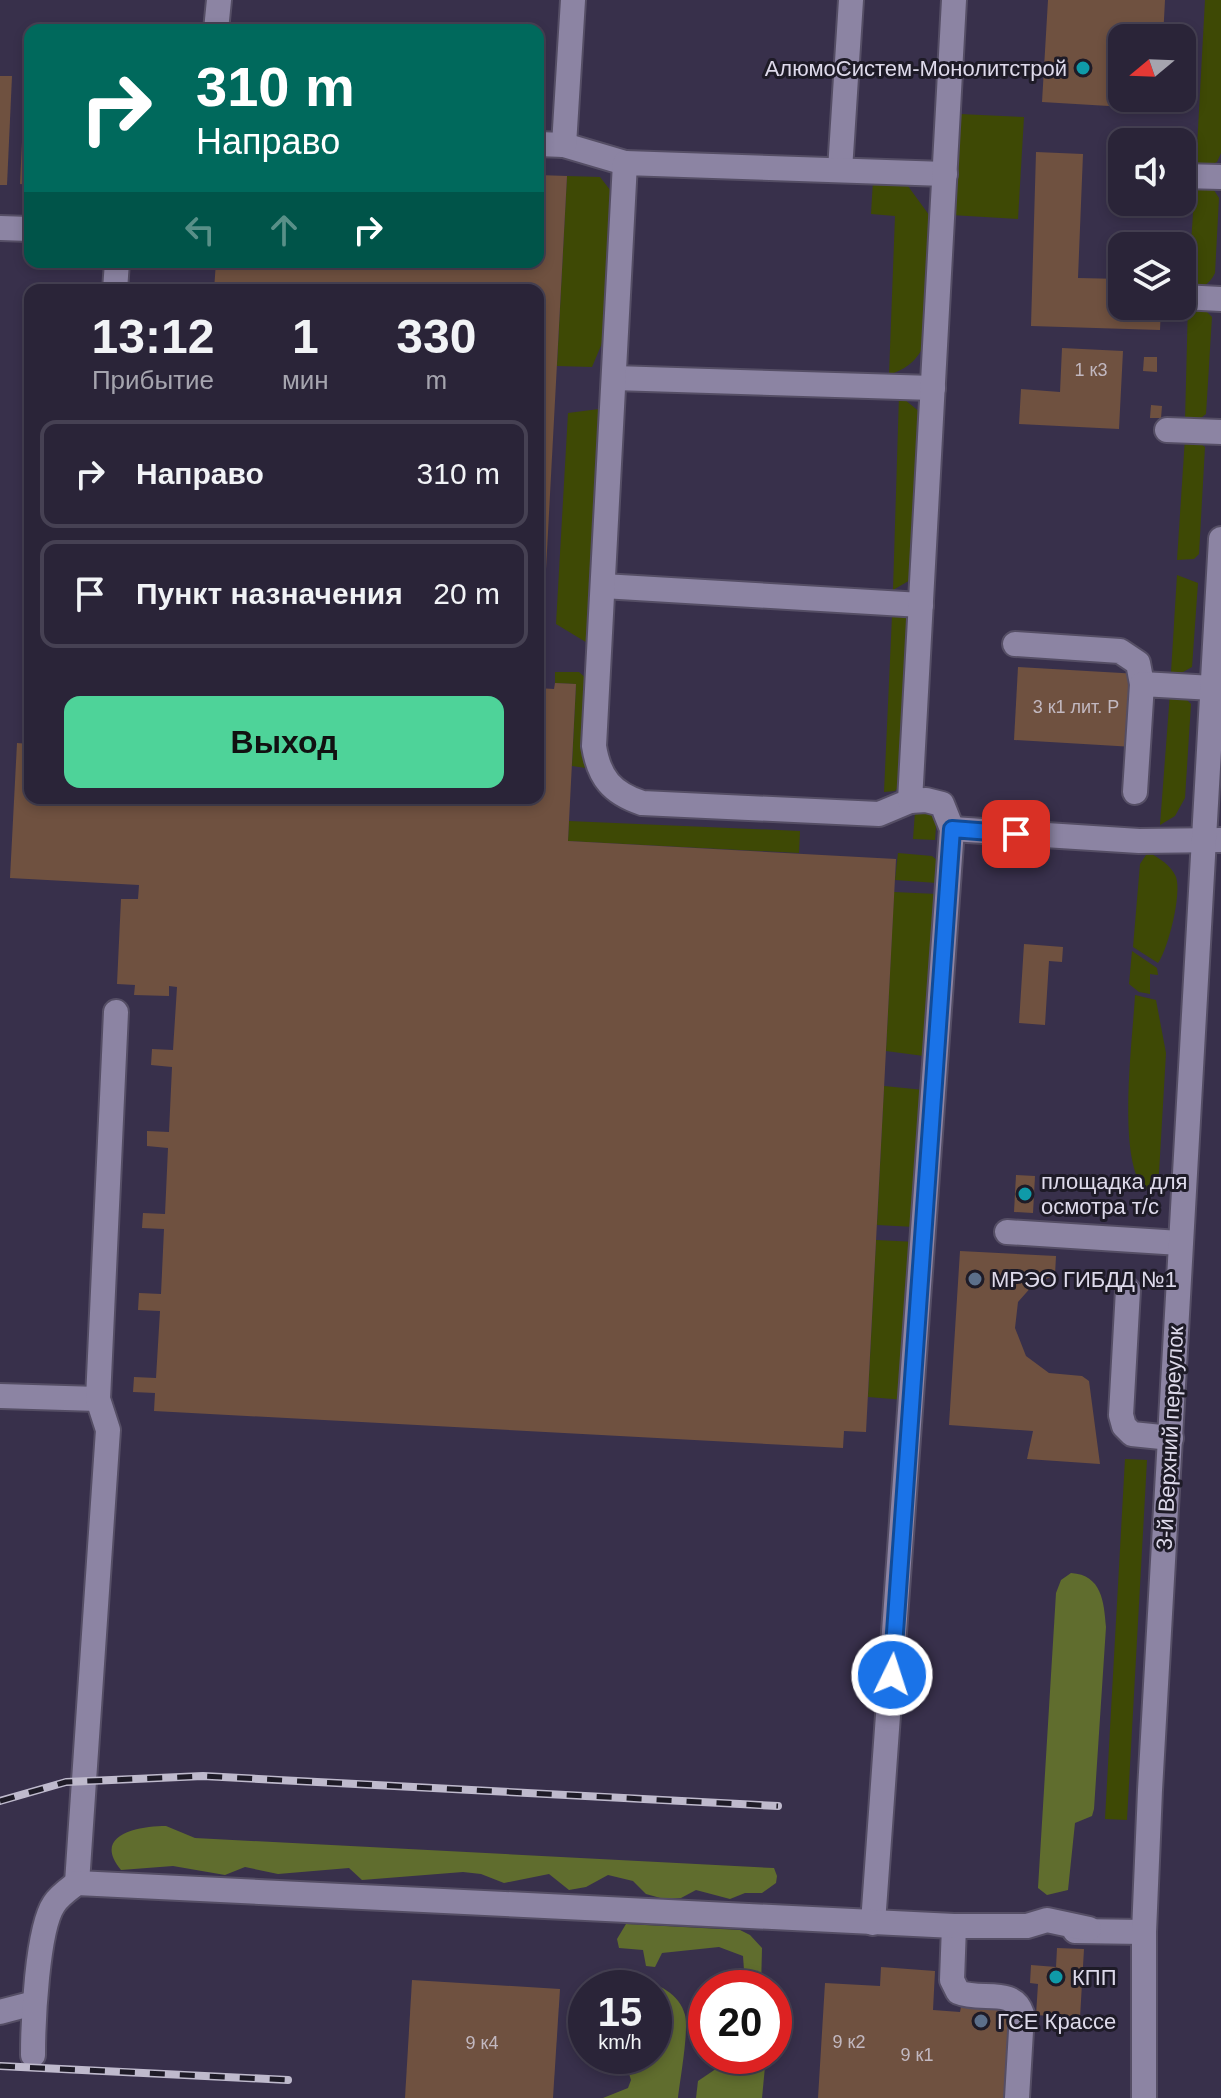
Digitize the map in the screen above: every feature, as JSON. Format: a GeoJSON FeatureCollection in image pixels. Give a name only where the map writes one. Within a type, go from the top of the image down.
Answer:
{"type":"FeatureCollection","features":[{"type":"Feature","properties":{"kind":"street"},"geometry":{"type":"LineString","coordinates":[[217,24],[219,0]]}},
{"type":"Feature","properties":{"kind":"street"},"geometry":{"type":"LineString","coordinates":[[564,145],[573,0]]}},
{"type":"Feature","properties":{"kind":"street"},"geometry":{"type":"LineString","coordinates":[[840,170],[851,0]]}},
{"type":"Feature","properties":{"kind":"street"},"geometry":{"type":"LineString","coordinates":[[910,801],[954,0]]}},
{"type":"Feature","properties":{"kind":"street"},"geometry":{"type":"LineString","coordinates":[[544,144],[564,145],[625,163],[945,174]]}},
{"type":"Feature","properties":{"kind":"street"},"geometry":{"type":"LineString","coordinates":[[625,163],[594,746],[597,767],[607,785],[623,797],[642,803],[879,814],[910,801],[926,800],[942,804],[952,829],[873,1923]]}},
{"type":"Feature","properties":{"kind":"street"},"geometry":{"type":"LineString","coordinates":[[1196,176],[1221,177]]}},
{"type":"Feature","properties":{"kind":"street"},"geometry":{"type":"LineString","coordinates":[[0,228],[24,229]]}},
{"type":"Feature","properties":{"kind":"street"},"geometry":{"type":"LineString","coordinates":[[1196,298],[1221,299]]}},
{"type":"Feature","properties":{"kind":"street"},"geometry":{"type":"LineString","coordinates":[[614,378],[933,388]]}},
{"type":"Feature","properties":{"kind":"street"},"geometry":{"type":"LineString","coordinates":[[1167,430],[1221,432]]}},
{"type":"Feature","properties":{"kind":"street","name":"3-й Верхний переулок"},"geometry":{"type":"LineString","coordinates":[[1144,2098],[1144,1932],[1180,1243],[1212,840],[1213,688],[1221,539]]}},
{"type":"Feature","properties":{"kind":"street"},"geometry":{"type":"LineString","coordinates":[[603,586],[921,605]]}},
{"type":"Feature","properties":{"kind":"street"},"geometry":{"type":"LineString","coordinates":[[1015,644],[1120,651],[1138,663],[1142,684],[1135,792]]}},
{"type":"Feature","properties":{"kind":"street"},"geometry":{"type":"LineString","coordinates":[[1142,684],[1213,688]]}},
{"type":"Feature","properties":{"kind":"street"},"geometry":{"type":"LineString","coordinates":[[952,829],[1138,849],[1212,840]]}},
{"type":"Feature","properties":{"kind":"street"},"geometry":{"type":"LineString","coordinates":[[33,2055],[34,2003],[51,1907],[77,1883],[108,1430],[98,1399],[116,1012]]}},
{"type":"Feature","properties":{"kind":"street"},"geometry":{"type":"LineString","coordinates":[[1007,1232],[1180,1243]]}},
{"type":"Feature","properties":{"kind":"street"},"geometry":{"type":"LineString","coordinates":[[1128,1290],[1121,1415],[1124,1426],[1132,1434],[1171,1438]]}},
{"type":"Feature","properties":{"kind":"street"},"geometry":{"type":"LineString","coordinates":[[0,1396],[98,1399]]}},
{"type":"Feature","properties":{"kind":"street"},"geometry":{"type":"LineString","coordinates":[[77,1883],[873,1923],[1027,1926],[1051,1934],[1089,1929],[1144,1932]]}},
{"type":"Feature","properties":{"kind":"street"},"geometry":{"type":"LineString","coordinates":[[954,1926],[952,1980],[958,1992],[1010,1998],[1018,2003],[1022,2014],[1017,2098]]}},
{"type":"Feature","properties":{"kind":"street"},"geometry":{"type":"LineString","coordinates":[[0,2012],[34,2003]]}},
{"type":"Feature","properties":{"kind":"green space"},"geometry":{"type":"Polygon","coordinates":[[[1205,0],[1221,0],[1221,153],[1217,162],[1206,167],[1196,166],[1205,0]]]}},
{"type":"Feature","properties":{"kind":"green space"},"geometry":{"type":"Polygon","coordinates":[[[960,114],[1024,117],[1018,219],[951,215],[960,114]]]}},
{"type":"Feature","properties":{"kind":"green space"},"geometry":{"type":"Polygon","coordinates":[[[567,176],[600,177],[614,195],[605,336],[592,367],[557,366],[567,176]]]}},
{"type":"Feature","properties":{"kind":"green space"},"geometry":{"type":"Polygon","coordinates":[[[873,180],[905,182],[932,219],[925,344],[911,363],[889,375],[895,216],[871,214],[873,180]]]}},
{"type":"Feature","properties":{"kind":"green space"},"geometry":{"type":"Polygon","coordinates":[[[1196,183],[1212,187],[1219,198],[1215,273],[1204,286],[1196,288],[1196,232],[1192,232],[1193,216],[1196,216],[1196,183]]]}},
{"type":"Feature","properties":{"kind":"green space"},"geometry":{"type":"Polygon","coordinates":[[[1196,305],[1212,317],[1206,414],[1197,421],[1185,421],[1188,320],[1196,320],[1196,305]]]}},
{"type":"Feature","properties":{"kind":"green space"},"geometry":{"type":"Polygon","coordinates":[[[899,395],[921,413],[912,579],[893,590],[899,395]]]}},
{"type":"Feature","properties":{"kind":"green space"},"geometry":{"type":"Polygon","coordinates":[[[599,409],[601,423],[589,644],[556,624],[568,413],[599,409]]]}},
{"type":"Feature","properties":{"kind":"green space"},"geometry":{"type":"Polygon","coordinates":[[[1185,438],[1196,440],[1205,447],[1199,554],[1194,559],[1177,560],[1185,438]]]}},
{"type":"Feature","properties":{"kind":"green space"},"geometry":{"type":"Polygon","coordinates":[[[1177,575],[1198,583],[1192,667],[1183,672],[1171,672],[1177,575]]]}},
{"type":"Feature","properties":{"kind":"green space"},"geometry":{"type":"Polygon","coordinates":[[[896,610],[910,620],[901,784],[895,791],[884,792],[892,616],[896,610]]]}},
{"type":"Feature","properties":{"kind":"green space"},"geometry":{"type":"Polygon","coordinates":[[[555,672],[579,672],[589,681],[586,768],[572,766],[576,684],[555,683],[555,672]]]}},
{"type":"Feature","properties":{"kind":"green space"},"geometry":{"type":"Polygon","coordinates":[[[1170,693],[1183,696],[1191,704],[1185,798],[1175,816],[1160,825],[1170,693]]]}},
{"type":"Feature","properties":{"kind":"green space"},"geometry":{"type":"Polygon","coordinates":[[[915,812],[937,814],[935,840],[913,839],[915,812]]]}},
{"type":"Feature","properties":{"kind":"green space"},"geometry":{"type":"Polygon","coordinates":[[[569,821],[800,831],[799,853],[568,841],[569,821]]]}},
{"type":"Feature","properties":{"kind":"green space"},"geometry":{"type":"Polygon","coordinates":[[[1148,852],[1171,869],[1177,885],[1173,921],[1158,963],[1133,947],[1140,864],[1148,852]]]}},
{"type":"Feature","properties":{"kind":"green space"},"geometry":{"type":"Polygon","coordinates":[[[898,853],[932,856],[939,862],[937,883],[895,880],[898,853]]]}},
{"type":"Feature","properties":{"kind":"green space"},"geometry":{"type":"Polygon","coordinates":[[[894,892],[937,894],[924,1056],[886,1051],[894,892]]]}},
{"type":"Feature","properties":{"kind":"green space"},"geometry":{"type":"Polygon","coordinates":[[[1132,951],[1157,968],[1158,975],[1150,974],[1150,994],[1139,992],[1129,984],[1132,951]]]}},
{"type":"Feature","properties":{"kind":"green space"},"geometry":{"type":"Polygon","coordinates":[[[1135,995],[1156,1000],[1166,1053],[1158,1190],[1145,1189],[1136,1174],[1131,1153],[1128,1097],[1135,995]]]}},
{"type":"Feature","properties":{"kind":"green space"},"geometry":{"type":"Polygon","coordinates":[[[884,1086],[924,1090],[915,1227],[877,1225],[884,1086]]]}},
{"type":"Feature","properties":{"kind":"green space"},"geometry":{"type":"Polygon","coordinates":[[[876,1240],[917,1242],[905,1400],[868,1397],[876,1240]]]}},
{"type":"Feature","properties":{"kind":"green space"},"geometry":{"type":"Polygon","coordinates":[[[1125,1459],[1147,1460],[1127,1820],[1105,1819],[1125,1459]]]}},
{"type":"Feature","properties":{"kind":"green space"},"geometry":{"type":"Polygon","coordinates":[[[1071,1573],[1095,1584],[1102,1599],[1106,1627],[1094,1809],[1092,1816],[1075,1823],[1068,1890],[1047,1895],[1038,1888],[1056,1593],[1061,1580],[1071,1573]]]}},
{"type":"Feature","properties":{"kind":"green space"},"geometry":{"type":"Polygon","coordinates":[[[166,1826],[195,1838],[774,1868],[777,1876],[776,1883],[762,1893],[745,1893],[730,1899],[696,1890],[681,1898],[664,1899],[646,1894],[633,1881],[608,1875],[586,1887],[569,1890],[549,1874],[504,1883],[481,1874],[463,1872],[362,1880],[349,1868],[278,1874],[245,1867],[225,1875],[173,1866],[121,1870],[113,1858],[115,1840],[132,1830],[166,1826]]]}},
{"type":"Feature","properties":{"kind":"green space"},"geometry":{"type":"Polygon","coordinates":[[[626,1924],[740,1930],[750,1935],[762,1948],[761,1970],[744,1970],[743,1956],[719,1947],[662,1953],[655,1967],[646,1966],[643,1950],[619,1948],[617,1939],[626,1924]]]}},
{"type":"Feature","properties":{"kind":"green space"},"geometry":{"type":"Polygon","coordinates":[[[672,1994],[682,2008],[686,2022],[678,2098],[603,2098],[628,2088],[629,2074],[672,2074],[672,1994]]]}},
{"type":"Feature","properties":{"kind":"green space"},"geometry":{"type":"Polygon","coordinates":[[[708,2074],[764,2074],[762,2098],[696,2098],[698,2081],[708,2074]]]}},
{"type":"Feature","properties":{"kind":"building","name":"АлюмоСистем-Монолитстрой"},"geometry":{"type":"Polygon","coordinates":[[[1048,0],[1165,0],[1164,24],[1108,24],[1108,106],[1042,102],[1048,0]]]}},
{"type":"Feature","properties":{"kind":"building"},"geometry":{"type":"Polygon","coordinates":[[[0,76],[12,76],[7,185],[0,185],[0,76]]]}},
{"type":"Feature","properties":{"kind":"building"},"geometry":{"type":"Polygon","coordinates":[[[23,120],[24,120],[24,184],[20,184],[23,120]]]}},
{"type":"Feature","properties":{"kind":"building"},"geometry":{"type":"Polygon","coordinates":[[[1036,152],[1083,154],[1078,278],[1108,279],[1108,320],[1160,320],[1160,330],[1031,326],[1036,152]]]}},
{"type":"Feature","properties":{"kind":"building"},"geometry":{"type":"Polygon","coordinates":[[[544,175],[567,176],[544,607],[544,284],[214,284],[216,268],[544,268],[544,175]]]}},
{"type":"Feature","properties":{"kind":"building"},"geometry":{"type":"Polygon","coordinates":[[[1062,348],[1123,351],[1119,429],[1019,424],[1021,389],[1060,392],[1062,348]]]}},
{"type":"Feature","properties":{"kind":"building"},"geometry":{"type":"Polygon","coordinates":[[[1144,357],[1157,357],[1157,372],[1143,371],[1144,357]]]}},
{"type":"Feature","properties":{"kind":"building"},"geometry":{"type":"Polygon","coordinates":[[[1151,405],[1162,406],[1161,418],[1150,418],[1151,405]]]}},
{"type":"Feature","properties":{"kind":"building"},"geometry":{"type":"Polygon","coordinates":[[[1018,667],[1139,674],[1134,747],[1014,740],[1018,667]]]}},
{"type":"Feature","properties":{"kind":"building"},"geometry":{"type":"Polygon","coordinates":[[[555,683],[576,684],[568,841],[896,859],[866,1432],[844,1431],[843,1448],[154,1411],[155,1393],[133,1392],[134,1377],[156,1378],[160,1311],[138,1310],[139,1293],[161,1294],[164,1229],[142,1228],[143,1213],[165,1214],[168,1148],[147,1146],[147,1131],[169,1132],[172,1067],[151,1065],[152,1049],[173,1050],[177,987],[169,986],[169,996],[134,995],[135,985],[117,984],[121,899],[138,899],[139,885],[10,878],[17,743],[24,744],[24,804],[544,804],[544,688],[554,689],[555,683]]]}},
{"type":"Feature","properties":{"kind":"building"},"geometry":{"type":"Polygon","coordinates":[[[1024,944],[1063,947],[1062,962],[1049,961],[1045,1025],[1019,1023],[1024,944]]]}},
{"type":"Feature","properties":{"kind":"building","name":"площадка для осмотра т/с"},"geometry":{"type":"Polygon","coordinates":[[[1016,1175],[1035,1176],[1033,1213],[1014,1212],[1016,1175]]]}},
{"type":"Feature","properties":{"kind":"building"},"geometry":{"type":"Polygon","coordinates":[[[960,1251],[1056,1256],[1055,1275],[1033,1285],[1018,1302],[1015,1328],[1026,1356],[1049,1373],[1082,1376],[1089,1381],[1100,1464],[1027,1459],[1033,1431],[949,1425],[960,1251]]]}},
{"type":"Feature","properties":{"kind":"building","name":"КПП"},"geometry":{"type":"Polygon","coordinates":[[[1057,1948],[1084,1949],[1080,2018],[1036,2015],[1038,1984],[1030,1983],[1031,1965],[1056,1967],[1057,1948]]]}},
{"type":"Feature","properties":{"kind":"building"},"geometry":{"type":"Polygon","coordinates":[[[881,1967],[935,1971],[933,2010],[960,2012],[961,2007],[1014,2010],[1009,2098],[818,2098],[825,1983],[880,1986],[881,1967]]]}},
{"type":"Feature","properties":{"kind":"building"},"geometry":{"type":"Polygon","coordinates":[[[412,1980],[560,1989],[553,2098],[405,2098],[412,1980]]]}},
{"type":"Feature","properties":{"kind":"railway"},"geometry":{"type":"LineString","coordinates":[[0,1801],[66,1782],[203,1776],[778,1806]]}},
{"type":"Feature","properties":{"kind":"railway"},"geometry":{"type":"LineString","coordinates":[[0,2066],[288,2080]]}},
{"type":"Feature","properties":{"kind":"place","name":"АлюмоСистем-Монолитстрой"},"geometry":{"type":"Point","coordinates":[1083,68]}},
{"type":"Feature","properties":{"kind":"place","name":"площадка для осмотра т/с"},"geometry":{"type":"Point","coordinates":[1025,1194]}},
{"type":"Feature","properties":{"kind":"place","name":"МРЭО ГИБДД №1"},"geometry":{"type":"Point","coordinates":[975,1279]}},
{"type":"Feature","properties":{"kind":"place","name":"КПП"},"geometry":{"type":"Point","coordinates":[1056,1977]}},
{"type":"Feature","properties":{"kind":"place","name":"ГСЕ Крассе"},"geometry":{"type":"Point","coordinates":[981,2021]}},
{"type":"Feature","properties":{"kind":"route"},"geometry":{"type":"LineString","coordinates":[[892,1675],[952,829],[1016,834]]}}]}
